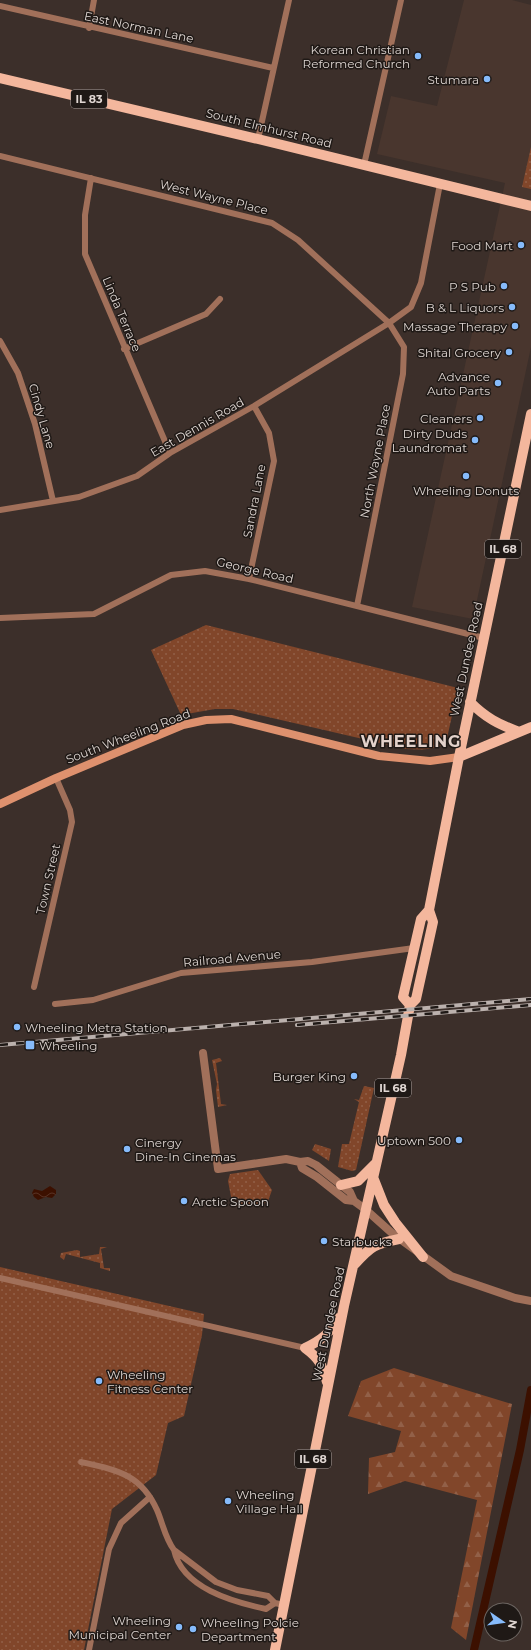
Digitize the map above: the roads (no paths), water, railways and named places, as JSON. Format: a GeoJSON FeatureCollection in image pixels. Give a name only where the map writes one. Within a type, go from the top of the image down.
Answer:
{"type":"FeatureCollection","features":[{"type":"Feature","properties":{"kind":"main road","name":"South Elmhurst Road"},"geometry":{"type":"LineString","coordinates":[[0,78],[258,138],[531,206]]}},
{"type":"Feature","properties":{"kind":"main road","name":"West Dundee Road"},"geometry":{"type":"LineString","coordinates":[[275,1650],[279,1604],[328,1386],[410,1005],[416,999],[433,922],[429,910],[470,702],[531,414]]}},
{"type":"Feature","properties":{"kind":"main road"},"geometry":{"type":"LineString","coordinates":[[470,702],[482,714],[494,722],[519,732]]}},
{"type":"Feature","properties":{"kind":"main road","name":"South Wheeling Road"},"geometry":{"type":"LineString","coordinates":[[0,804],[56,778],[183,725],[206,720],[231,718],[379,756],[430,761],[459,757]]}},
{"type":"Feature","properties":{"kind":"main road"},"geometry":{"type":"LineString","coordinates":[[459,757],[531,726]]}},
{"type":"Feature","properties":{"kind":"main road","name":"West Dundee Road"},"geometry":{"type":"LineString","coordinates":[[410,1005],[404,997],[421,919],[429,910]]}},
{"type":"Feature","properties":{"kind":"main road"},"geometry":{"type":"LineString","coordinates":[[341,1185],[358,1181],[376,1164]]}},
{"type":"Feature","properties":{"kind":"main road"},"geometry":{"type":"LineString","coordinates":[[373,1177],[384,1204],[395,1222],[423,1257]]}},
{"type":"Feature","properties":{"kind":"main road"},"geometry":{"type":"LineString","coordinates":[[353,1266],[368,1249],[382,1243],[400,1239]]}},
{"type":"Feature","properties":{"kind":"main road"},"geometry":{"type":"LineString","coordinates":[[328,1386],[323,1365],[316,1356],[305,1348],[324,1338],[333,1328],[344,1306]]}},
{"type":"Feature","properties":{"kind":"street"},"geometry":{"type":"LineString","coordinates":[[89,28],[94,0]]}},
{"type":"Feature","properties":{"kind":"street"},"geometry":{"type":"LineString","coordinates":[[258,138],[289,0]]}},
{"type":"Feature","properties":{"kind":"street"},"geometry":{"type":"LineString","coordinates":[[364,165],[401,0]]}},
{"type":"Feature","properties":{"kind":"street","name":"East Norman Lane"},"geometry":{"type":"LineString","coordinates":[[0,6],[89,28],[273,68]]}},
{"type":"Feature","properties":{"kind":"street","name":"West Wayne Place"},"geometry":{"type":"LineString","coordinates":[[0,156],[272,223],[298,240],[389,323]]}},
{"type":"Feature","properties":{"kind":"street","name":"Linda Terrace"},"geometry":{"type":"LineString","coordinates":[[92,178],[85,215],[85,254],[124,349],[170,453]]}},
{"type":"Feature","properties":{"kind":"street","name":"East Dennis Road"},"geometry":{"type":"LineString","coordinates":[[0,510],[79,497],[137,476],[170,453],[254,406],[389,323],[411,307],[421,283],[440,184]]}},
{"type":"Feature","properties":{"kind":"street"},"geometry":{"type":"LineString","coordinates":[[124,349],[206,314],[220,300]]}},
{"type":"Feature","properties":{"kind":"street","name":"North Wayne Place"},"geometry":{"type":"LineString","coordinates":[[357,606],[404,374],[404,347],[389,323]]}},
{"type":"Feature","properties":{"kind":"street","name":"Cindy Lane"},"geometry":{"type":"LineString","coordinates":[[0,341],[18,373],[34,424],[53,501]]}},
{"type":"Feature","properties":{"kind":"street","name":"Sandra Lane"},"geometry":{"type":"LineString","coordinates":[[249,579],[274,461],[269,433],[254,406]]}},
{"type":"Feature","properties":{"kind":"street","name":"George Road"},"geometry":{"type":"LineString","coordinates":[[0,618],[94,614],[172,575],[205,570],[249,579],[484,638]]}},
{"type":"Feature","properties":{"kind":"street","name":"Town Street"},"geometry":{"type":"LineString","coordinates":[[34,987],[72,822],[70,810],[56,778]]}},
{"type":"Feature","properties":{"kind":"street","name":"Railroad Avenue"},"geometry":{"type":"LineString","coordinates":[[55,1004],[93,1000],[181,973],[312,962],[414,948]]}},
{"type":"Feature","properties":{"kind":"street"},"geometry":{"type":"LineString","coordinates":[[203,1053],[218,1169],[286,1159],[300,1162],[308,1161],[316,1165],[350,1192],[354,1201]]}},
{"type":"Feature","properties":{"kind":"street"},"geometry":{"type":"LineString","coordinates":[[300,1162],[302,1168],[317,1177],[346,1200],[354,1201],[423,1257],[451,1276],[531,1302]]}},
{"type":"Feature","properties":{"kind":"street"},"geometry":{"type":"LineString","coordinates":[[0,1278],[305,1348]]}},
{"type":"Feature","properties":{"kind":"street"},"geometry":{"type":"LineString","coordinates":[[81,1462],[124,1473],[139,1482],[157,1510],[169,1543],[174,1550],[216,1582],[237,1590],[268,1596],[279,1604]]}},
{"type":"Feature","properties":{"kind":"street"},"geometry":{"type":"LineString","coordinates":[[89,1650],[109,1549],[121,1523],[150,1497]]}},
{"type":"Feature","properties":{"kind":"street"},"geometry":{"type":"LineString","coordinates":[[174,1550],[176,1561],[188,1574],[218,1596],[266,1609],[279,1604]]}},
{"type":"Feature","properties":{"kind":"water"},"geometry":{"type":"Polygon","coordinates":[[[50,1186],[56,1190],[56,1194],[52,1198],[46,1197],[38,1200],[34,1197],[32,1193],[34,1189],[42,1191],[50,1186]]]}},
{"type":"Feature","properties":{"kind":"waterway"},"geometry":{"type":"LineString","coordinates":[[474,1650],[520,1450],[531,1390]]}},
{"type":"Feature","properties":{"kind":"railway"},"geometry":{"type":"LineString","coordinates":[[0,1045],[531,999]]}},
{"type":"Feature","properties":{"kind":"railway"},"geometry":{"type":"LineString","coordinates":[[297,1025],[531,1005]]}},
{"type":"Feature","properties":{"kind":"place","name":"Korean Christian Reformed Church"},"geometry":{"type":"Point","coordinates":[418,56]}},
{"type":"Feature","properties":{"kind":"place","name":"Stumara"},"geometry":{"type":"Point","coordinates":[487,79]}},
{"type":"Feature","properties":{"kind":"place","name":"Food Mart"},"geometry":{"type":"Point","coordinates":[521,245]}},
{"type":"Feature","properties":{"kind":"place","name":"P S Pub"},"geometry":{"type":"Point","coordinates":[504,286]}},
{"type":"Feature","properties":{"kind":"place","name":"B & L Liquors"},"geometry":{"type":"Point","coordinates":[512,307]}},
{"type":"Feature","properties":{"kind":"place","name":"Massage Therapy"},"geometry":{"type":"Point","coordinates":[515,326]}},
{"type":"Feature","properties":{"kind":"place","name":"Shital Grocery"},"geometry":{"type":"Point","coordinates":[509,352]}},
{"type":"Feature","properties":{"kind":"place","name":"Advance Auto Parts"},"geometry":{"type":"Point","coordinates":[498,383]}},
{"type":"Feature","properties":{"kind":"place","name":"Cleaners"},"geometry":{"type":"Point","coordinates":[480,418]}},
{"type":"Feature","properties":{"kind":"place","name":"Dirty Duds Laundromat"},"geometry":{"type":"Point","coordinates":[475,440]}},
{"type":"Feature","properties":{"kind":"place","name":"Wheeling Donuts"},"geometry":{"type":"Point","coordinates":[466,476]}},
{"type":"Feature","properties":{"kind":"place","name":"Wheeling Metra Station"},"geometry":{"type":"Point","coordinates":[17,1027]}},
{"type":"Feature","properties":{"kind":"place","name":"Wheeling"},"geometry":{"type":"Point","coordinates":[30,1045]}},
{"type":"Feature","properties":{"kind":"place","name":"Burger King"},"geometry":{"type":"Point","coordinates":[354,1076]}},
{"type":"Feature","properties":{"kind":"place","name":"Uptown 500"},"geometry":{"type":"Point","coordinates":[459,1140]}},
{"type":"Feature","properties":{"kind":"place","name":"Cinergy Dine-In Cinemas"},"geometry":{"type":"Point","coordinates":[127,1149]}},
{"type":"Feature","properties":{"kind":"place","name":"Arctic Spoon"},"geometry":{"type":"Point","coordinates":[184,1201]}},
{"type":"Feature","properties":{"kind":"place","name":"Starbucks"},"geometry":{"type":"Point","coordinates":[324,1241]}},
{"type":"Feature","properties":{"kind":"place","name":"Wheeling Fitness Center"},"geometry":{"type":"Point","coordinates":[99,1381]}},
{"type":"Feature","properties":{"kind":"place","name":"Wheeling Village Hall"},"geometry":{"type":"Point","coordinates":[228,1501]}},
{"type":"Feature","properties":{"kind":"place","name":"Wheeling Municipal Center"},"geometry":{"type":"Point","coordinates":[179,1627]}},
{"type":"Feature","properties":{"kind":"place","name":"Wheeling Polcie Department"},"geometry":{"type":"Point","coordinates":[193,1629]}},
{"type":"Feature","properties":{"kind":"district","name":"WHEELING"},"geometry":{"type":"Point","coordinates":[411,741]}}]}
